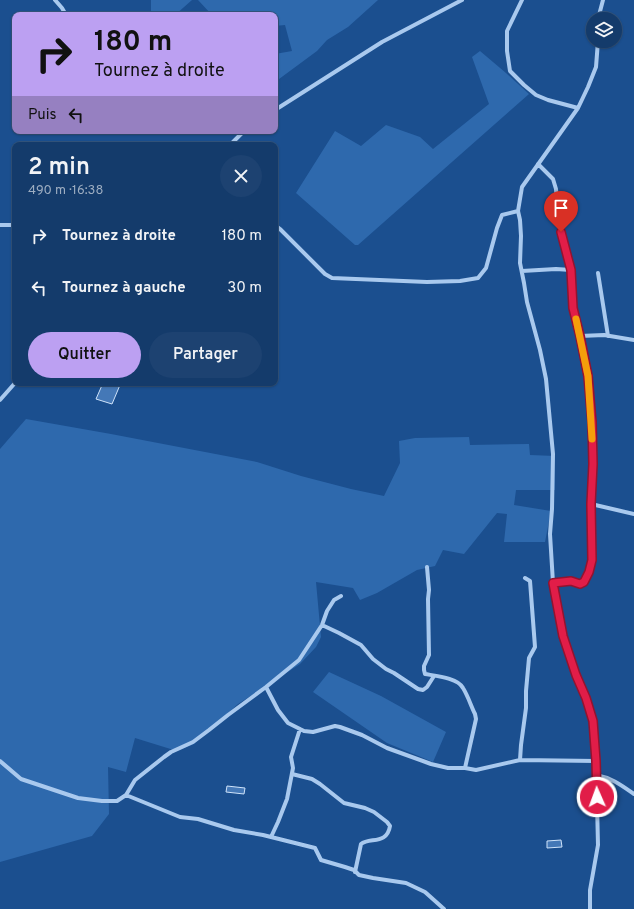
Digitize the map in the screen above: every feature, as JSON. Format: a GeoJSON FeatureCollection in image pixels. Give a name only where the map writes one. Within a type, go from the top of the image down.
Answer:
{"type":"FeatureCollection","features":[{"type":"Feature","properties":{"kind":"street"},"geometry":{"type":"LineString","coordinates":[[55,0],[64,12]]}},
{"type":"Feature","properties":{"kind":"street"},"geometry":{"type":"LineString","coordinates":[[278,108],[382,42],[462,0]]}},
{"type":"Feature","properties":{"kind":"street"},"geometry":{"type":"LineString","coordinates":[[522,0],[507,31],[507,51],[510,71],[536,96],[578,108]]}},
{"type":"Feature","properties":{"kind":"street"},"geometry":{"type":"LineString","coordinates":[[600,12],[603,0]]}},
{"type":"Feature","properties":{"kind":"street"},"geometry":{"type":"LineString","coordinates":[[590,909],[590,890],[598,845],[596,761],[593,721],[563,636],[553,583],[550,534],[553,454],[546,379],[536,333],[527,302],[520,263],[521,236],[518,211],[522,187],[578,108],[596,68],[597,48]]}},
{"type":"Feature","properties":{"kind":"street"},"geometry":{"type":"LineString","coordinates":[[233,142],[241,134]]}},
{"type":"Feature","properties":{"kind":"street"},"geometry":{"type":"LineString","coordinates":[[538,164],[553,179],[556,189],[558,218],[571,270],[573,308],[588,376],[592,422],[592,560],[589,572],[584,582],[580,584],[571,581],[553,583]]}},
{"type":"Feature","properties":{"kind":"street"},"geometry":{"type":"LineString","coordinates":[[278,227],[325,274],[332,278],[427,282],[460,281],[478,278],[486,268],[502,215],[518,211]]}},
{"type":"Feature","properties":{"kind":"street"},"geometry":{"type":"LineString","coordinates":[[0,225],[12,225]]}},
{"type":"Feature","properties":{"kind":"street"},"geometry":{"type":"LineString","coordinates":[[522,271],[556,269],[571,270]]}},
{"type":"Feature","properties":{"kind":"street"},"geometry":{"type":"LineString","coordinates":[[598,273],[608,336]]}},
{"type":"Feature","properties":{"kind":"street"},"geometry":{"type":"LineString","coordinates":[[580,336],[608,336],[634,340]]}},
{"type":"Feature","properties":{"kind":"street"},"geometry":{"type":"LineString","coordinates":[[0,400],[12,386]]}},
{"type":"Feature","properties":{"kind":"street"},"geometry":{"type":"LineString","coordinates":[[591,504],[634,514]]}},
{"type":"Feature","properties":{"kind":"street"},"geometry":{"type":"LineString","coordinates":[[428,567],[429,655],[424,666],[424,670],[425,674],[460,683],[475,714],[476,719],[464,768]]}},
{"type":"Feature","properties":{"kind":"street"},"geometry":{"type":"LineString","coordinates":[[520,760],[526,708],[529,658],[535,647],[530,581],[525,578]]}},
{"type":"Feature","properties":{"kind":"street"},"geometry":{"type":"LineString","coordinates":[[0,761],[21,779],[78,798],[117,801],[126,795],[135,780],[164,757],[171,752],[193,742],[299,660],[322,625],[327,611],[334,600],[341,596]]}},
{"type":"Feature","properties":{"kind":"street"},"geometry":{"type":"LineString","coordinates":[[322,625],[361,645],[373,659],[418,689],[423,690],[427,687],[434,676]]}},
{"type":"Feature","properties":{"kind":"street"},"geometry":{"type":"LineString","coordinates":[[266,687],[278,710],[288,723],[304,731],[313,732],[335,726],[340,727],[362,735],[387,748],[431,764],[448,768],[476,770],[520,760],[596,761]]}},
{"type":"Feature","properties":{"kind":"street"},"geometry":{"type":"LineString","coordinates":[[271,837],[287,799],[293,768],[291,757],[300,728]]}},
{"type":"Feature","properties":{"kind":"street"},"geometry":{"type":"LineString","coordinates":[[292,774],[312,779],[344,803],[365,808],[374,812],[390,826],[390,830],[384,837],[361,844],[355,872]]}},
{"type":"Feature","properties":{"kind":"street"},"geometry":{"type":"LineString","coordinates":[[596,775],[617,782],[634,794]]}},
{"type":"Feature","properties":{"kind":"street"},"geometry":{"type":"LineString","coordinates":[[126,795],[180,817],[198,819],[234,830],[263,835],[315,848],[321,860],[345,867],[359,875],[406,883],[425,892],[444,909]]}},
{"type":"Feature","properties":{"kind":"shaded area"},"geometry":{"type":"Polygon","coordinates":[[[151,0],[192,0],[178,12],[151,12],[151,0]]]}},
{"type":"Feature","properties":{"kind":"shaded area"},"geometry":{"type":"Polygon","coordinates":[[[198,0],[378,0],[348,27],[327,40],[317,51],[278,80],[278,53],[292,51],[285,25],[278,26],[278,12],[209,12],[198,0]]]}},
{"type":"Feature","properties":{"kind":"shaded area"},"geometry":{"type":"Polygon","coordinates":[[[480,51],[529,94],[358,245],[355,245],[296,193],[335,131],[361,146],[386,125],[420,137],[433,149],[489,104],[472,57],[480,51]]]}},
{"type":"Feature","properties":{"kind":"shaded area"},"geometry":{"type":"Polygon","coordinates":[[[26,419],[257,462],[301,476],[384,496],[400,463],[399,441],[415,438],[469,437],[470,445],[529,444],[530,455],[555,456],[555,490],[516,490],[514,505],[551,511],[545,542],[504,542],[507,514],[497,513],[464,554],[443,550],[435,566],[417,570],[377,593],[360,600],[353,588],[316,582],[321,637],[316,647],[300,664],[238,704],[194,744],[177,751],[135,738],[126,772],[108,767],[109,814],[92,836],[0,862],[0,449],[26,419]]]}},
{"type":"Feature","properties":{"kind":"shaded area"},"geometry":{"type":"Polygon","coordinates":[[[329,672],[381,696],[446,732],[433,762],[387,743],[313,692],[329,672]]]}},
{"type":"Feature","properties":{"kind":"building"},"geometry":{"type":"Polygon","coordinates":[[[102,386],[120,386],[112,404],[96,399],[102,386]]]}},
{"type":"Feature","properties":{"kind":"building"},"geometry":{"type":"Polygon","coordinates":[[[227,786],[245,788],[244,794],[226,792],[227,786]]]}},
{"type":"Feature","properties":{"kind":"building"},"geometry":{"type":"Polygon","coordinates":[[[561,840],[562,847],[547,848],[547,841],[561,840]]]}},
{"type":"Feature","properties":{"kind":"slow traffic"},"geometry":{"type":"LineString","coordinates":[[576,319],[588,376],[592,439]]}},
{"type":"Feature","properties":{"kind":"route"},"geometry":{"type":"LineString","coordinates":[[561,232],[571,270],[573,308],[588,376],[592,422],[593,464],[591,504],[592,560],[589,572],[584,582],[580,584],[571,581],[553,583],[563,636],[593,721],[597,797]]}}]}
